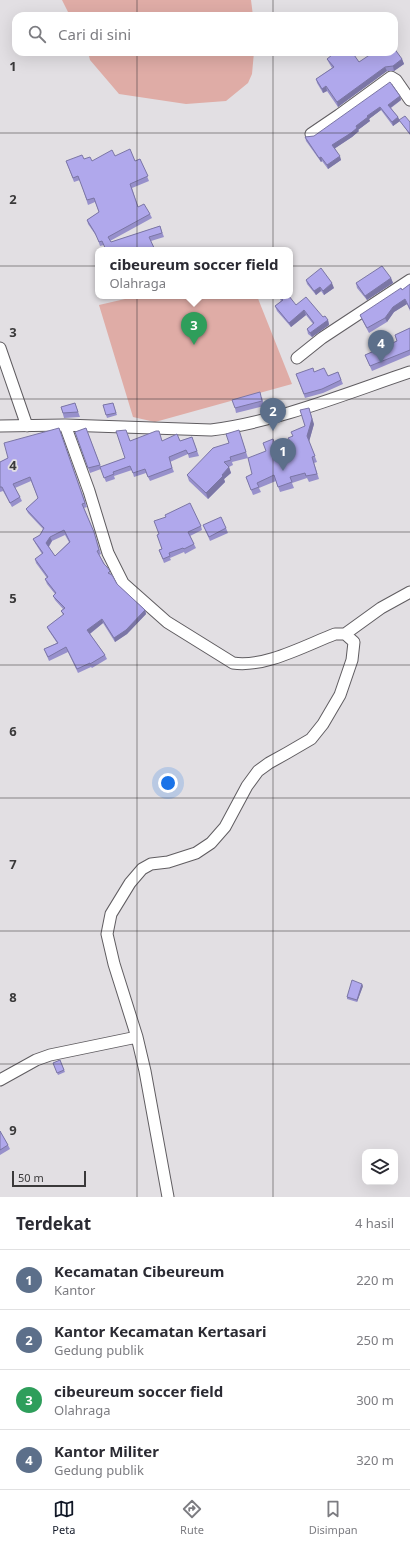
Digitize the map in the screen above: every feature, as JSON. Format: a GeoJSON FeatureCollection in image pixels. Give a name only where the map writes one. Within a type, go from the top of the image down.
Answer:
{"type":"FeatureCollection","features":[{"type":"Feature","properties":{"kind":"street"},"geometry":{"type":"LineString","coordinates":[[311,134],[340,115],[391,77],[396,80],[410,100]]}},
{"type":"Feature","properties":{"kind":"street"},"geometry":{"type":"LineString","coordinates":[[297,358],[322,338],[410,280]]}},
{"type":"Feature","properties":{"kind":"street"},"geometry":{"type":"LineString","coordinates":[[0,348],[26,426]]}},
{"type":"Feature","properties":{"kind":"street"},"geometry":{"type":"LineString","coordinates":[[0,426],[65,425],[211,430],[232,428],[294,411],[410,372]]}},
{"type":"Feature","properties":{"kind":"street"},"geometry":{"type":"LineString","coordinates":[[65,425],[81,469],[108,554],[123,583],[167,622],[233,663],[241,665],[271,659],[335,634],[346,634],[382,608],[410,592]]}},
{"type":"Feature","properties":{"kind":"street"},"geometry":{"type":"LineString","coordinates":[[168,1197],[137,1037],[109,940],[108,934],[112,914],[130,883],[142,869],[151,864],[168,862],[196,853],[211,842],[225,827],[247,786],[258,771],[311,739],[323,724],[340,695],[352,660],[354,642],[346,634]]}},
{"type":"Feature","properties":{"kind":"street"},"geometry":{"type":"LineString","coordinates":[[0,1080],[36,1060],[50,1055],[137,1037]]}},
{"type":"Feature","properties":{"kind":"shaded area"},"geometry":{"type":"Polygon","coordinates":[[[62,0],[251,0],[252,12],[68,12],[62,0]]]}},
{"type":"Feature","properties":{"kind":"shaded area"},"geometry":{"type":"Polygon","coordinates":[[[89,56],[254,56],[252,74],[248,83],[226,101],[186,104],[119,94],[90,60],[89,56]]]}},
{"type":"Feature","properties":{"kind":"shaded area"},"geometry":{"type":"Polygon","coordinates":[[[125,299],[258,299],[292,384],[155,422],[133,417],[99,305],[125,299]]]}},
{"type":"Feature","properties":{"kind":"building"},"geometry":{"type":"Polygon","coordinates":[[[398,54],[402,59],[393,66],[385,67],[337,102],[326,86],[322,89],[316,79],[334,67],[327,59],[331,56],[355,56],[359,62],[368,56],[398,56],[398,54]]]}},
{"type":"Feature","properties":{"kind":"building"},"geometry":{"type":"Polygon","coordinates":[[[390,82],[400,96],[388,105],[398,117],[392,122],[380,107],[367,116],[368,117],[356,126],[357,128],[351,133],[332,145],[340,156],[327,165],[321,157],[319,158],[305,137],[314,136],[390,82]]]}},
{"type":"Feature","properties":{"kind":"building"},"geometry":{"type":"Polygon","coordinates":[[[405,116],[410,122],[410,134],[399,120],[405,116]]]}},
{"type":"Feature","properties":{"kind":"building"},"geometry":{"type":"Polygon","coordinates":[[[130,149],[135,161],[140,159],[148,176],[130,184],[138,207],[144,204],[150,214],[108,237],[111,242],[160,226],[162,233],[149,237],[154,247],[105,247],[102,241],[99,242],[87,220],[99,212],[94,198],[87,200],[78,176],[73,178],[66,161],[82,155],[84,159],[90,157],[92,161],[112,150],[115,156],[130,149]]]}},
{"type":"Feature","properties":{"kind":"building"},"geometry":{"type":"Polygon","coordinates":[[[382,266],[391,278],[365,296],[356,283],[382,266]]]}},
{"type":"Feature","properties":{"kind":"building"},"geometry":{"type":"Polygon","coordinates":[[[321,268],[332,283],[323,291],[320,287],[314,291],[306,280],[321,268]]]}},
{"type":"Feature","properties":{"kind":"building"},"geometry":{"type":"Polygon","coordinates":[[[410,284],[410,309],[405,299],[393,307],[385,318],[367,328],[360,315],[401,288],[402,290],[410,284]]]}},
{"type":"Feature","properties":{"kind":"building"},"geometry":{"type":"Polygon","coordinates":[[[306,297],[323,317],[325,316],[328,320],[310,333],[307,329],[314,323],[304,310],[289,323],[275,306],[283,300],[282,299],[291,299],[296,305],[306,297]]]}},
{"type":"Feature","properties":{"kind":"building"},"geometry":{"type":"Polygon","coordinates":[[[410,328],[410,350],[370,366],[365,355],[397,341],[395,335],[410,328]]]}},
{"type":"Feature","properties":{"kind":"building"},"geometry":{"type":"Polygon","coordinates":[[[313,368],[314,372],[324,368],[328,376],[338,372],[341,380],[322,389],[304,394],[296,374],[313,368]]]}},
{"type":"Feature","properties":{"kind":"building"},"geometry":{"type":"Polygon","coordinates":[[[260,392],[262,401],[235,408],[232,400],[260,392]]]}},
{"type":"Feature","properties":{"kind":"building"},"geometry":{"type":"Polygon","coordinates":[[[75,403],[78,412],[63,413],[61,407],[75,403]]]}},
{"type":"Feature","properties":{"kind":"building"},"geometry":{"type":"Polygon","coordinates":[[[113,403],[116,413],[106,415],[103,405],[113,403]]]}},
{"type":"Feature","properties":{"kind":"building"},"geometry":{"type":"Polygon","coordinates":[[[309,408],[312,419],[307,436],[315,456],[312,457],[317,474],[306,476],[305,473],[290,477],[292,482],[278,487],[274,475],[257,483],[259,487],[251,490],[246,477],[252,474],[248,458],[266,451],[263,443],[273,439],[276,447],[290,441],[288,438],[293,436],[291,432],[305,426],[300,410],[309,408]]]}},
{"type":"Feature","properties":{"kind":"building"},"geometry":{"type":"Polygon","coordinates":[[[59,428],[85,503],[82,504],[94,532],[99,550],[97,551],[104,564],[110,571],[108,573],[112,575],[117,584],[145,610],[126,630],[114,638],[102,619],[87,630],[105,655],[90,664],[77,669],[66,647],[48,657],[44,649],[58,643],[47,627],[64,614],[61,611],[65,608],[53,596],[56,593],[45,579],[48,577],[35,559],[43,553],[33,539],[40,535],[44,528],[26,509],[38,498],[30,477],[13,484],[20,497],[10,503],[2,487],[0,487],[0,462],[8,458],[4,443],[59,428]],[[64,530],[50,537],[46,543],[55,556],[70,542],[64,530]]]}},
{"type":"Feature","properties":{"kind":"building"},"geometry":{"type":"Polygon","coordinates":[[[86,428],[100,465],[88,468],[75,432],[86,428]]]}},
{"type":"Feature","properties":{"kind":"building"},"geometry":{"type":"Polygon","coordinates":[[[126,430],[130,441],[156,431],[159,431],[162,441],[177,434],[180,441],[192,437],[197,451],[188,454],[186,450],[169,457],[172,468],[148,477],[145,469],[133,473],[130,466],[113,472],[114,474],[104,478],[100,467],[125,458],[116,431],[126,430]]]}},
{"type":"Feature","properties":{"kind":"building"},"geometry":{"type":"Polygon","coordinates":[[[239,430],[246,452],[230,457],[231,460],[224,462],[229,467],[222,475],[223,476],[206,493],[187,475],[213,448],[229,443],[226,434],[239,430]]]}},
{"type":"Feature","properties":{"kind":"building"},"geometry":{"type":"Polygon","coordinates":[[[190,503],[201,526],[188,532],[194,544],[184,549],[183,548],[169,553],[170,556],[163,559],[159,550],[162,549],[157,535],[159,534],[154,521],[166,517],[165,515],[190,503]]]}},
{"type":"Feature","properties":{"kind":"building"},"geometry":{"type":"Polygon","coordinates":[[[221,517],[226,528],[209,537],[203,525],[221,517]]]}},
{"type":"Feature","properties":{"kind":"building"},"geometry":{"type":"Polygon","coordinates":[[[352,980],[362,984],[357,1000],[347,997],[352,980]]]}},
{"type":"Feature","properties":{"kind":"building"},"geometry":{"type":"Polygon","coordinates":[[[60,1060],[64,1070],[57,1073],[53,1063],[60,1060]]]}},
{"type":"Feature","properties":{"kind":"building"},"geometry":{"type":"Polygon","coordinates":[[[0,1131],[8,1145],[0,1150],[0,1131]]]}},
{"type":"Feature","properties":{"kind":"place","name":"cibeureum soccer field"},"geometry":{"type":"Point","coordinates":[194,345]}},
{"type":"Feature","properties":{"kind":"place","name":"Kantor Militer"},"geometry":{"type":"Point","coordinates":[381,363]}},
{"type":"Feature","properties":{"kind":"place","name":"Kantor Kecamatan Kertasari"},"geometry":{"type":"Point","coordinates":[273,431]}},
{"type":"Feature","properties":{"kind":"place","name":"Kecamatan Cibeureum"},"geometry":{"type":"Point","coordinates":[283,471]}}]}
